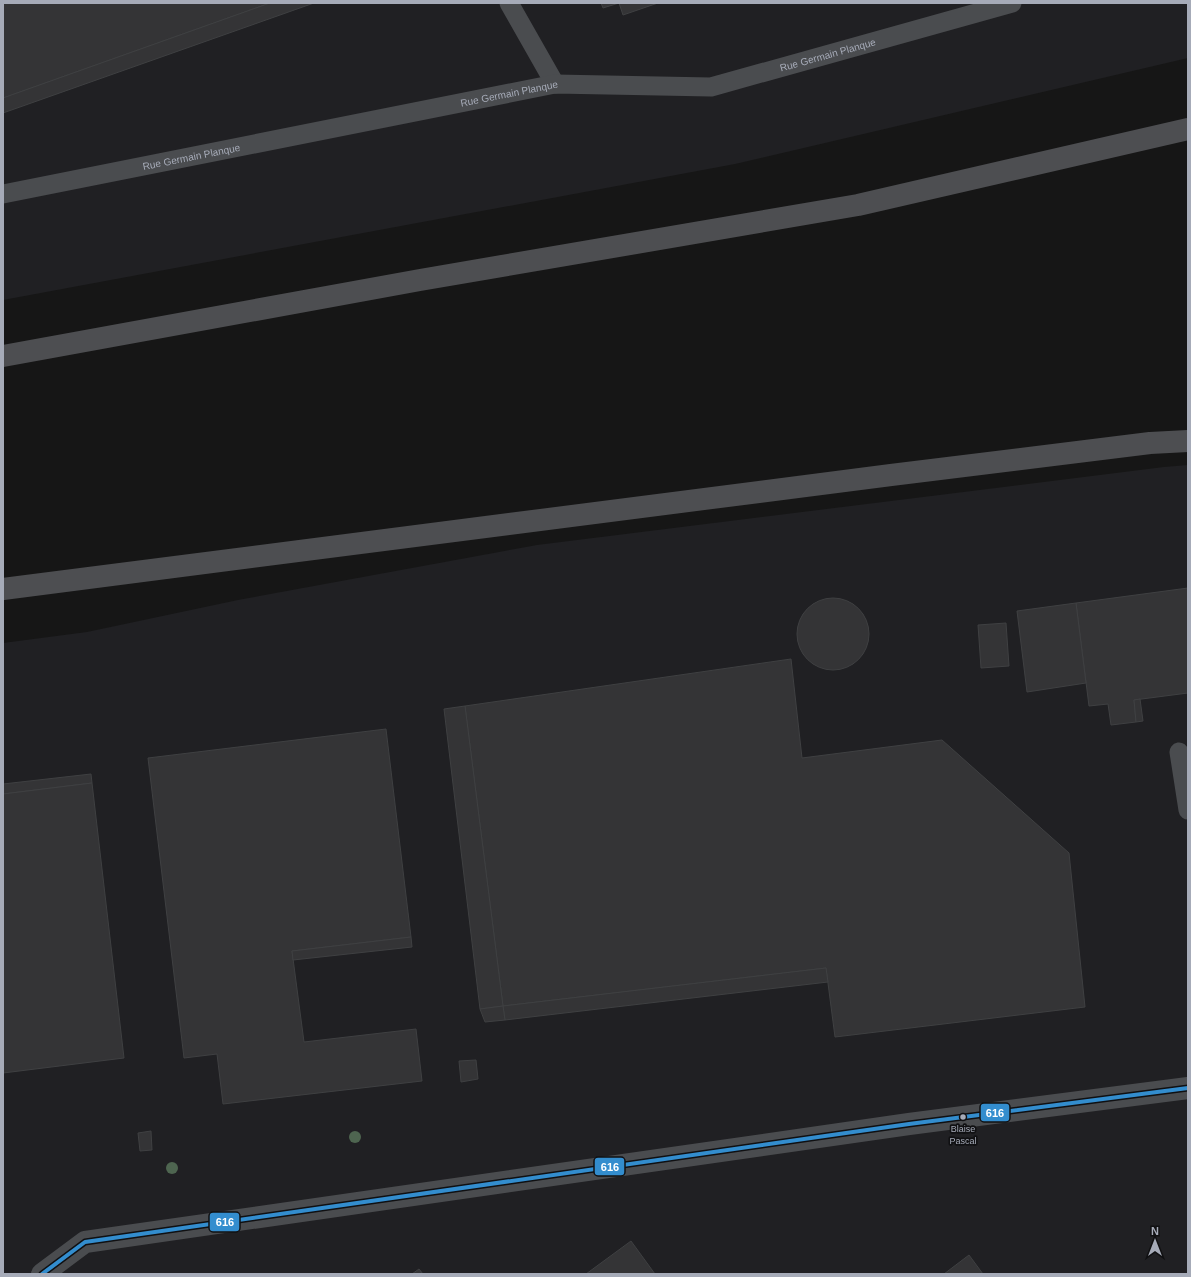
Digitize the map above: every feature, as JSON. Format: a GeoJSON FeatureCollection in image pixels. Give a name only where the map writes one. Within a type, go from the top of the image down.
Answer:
{"type":"FeatureCollection","features":[{"type":"Feature","properties":{"kind":"main road"},"geometry":{"type":"LineString","coordinates":[[3,356],[420,280],[858,205],[1188,129]]}},
{"type":"Feature","properties":{"kind":"main road"},"geometry":{"type":"LineString","coordinates":[[3,589],[891,475],[1150,444],[1188,441]]}},
{"type":"Feature","properties":{"kind":"street"},"geometry":{"type":"LineString","coordinates":[[42,1274],[85,1242],[909,1124],[1188,1088]]}},
{"type":"Feature","properties":{"kind":"lane"},"geometry":{"type":"LineString","coordinates":[[509,3],[554,84]]}},
{"type":"Feature","properties":{"kind":"lane","name":"Rue Germain Planque"},"geometry":{"type":"LineString","coordinates":[[3,194],[554,84],[711,86],[1012,3]]}},
{"type":"Feature","properties":{"kind":"lane"},"geometry":{"type":"LineString","coordinates":[[1179,752],[1188,810]]}},
{"type":"Feature","properties":{"kind":"shaded area"},"geometry":{"type":"Polygon","coordinates":[[[3,3],[1188,3],[1188,58],[735,164],[3,300],[3,3]]]}},
{"type":"Feature","properties":{"kind":"shaded area"},"geometry":{"type":"Polygon","coordinates":[[[1188,465],[1188,1274],[3,1274],[3,643],[87,632],[238,600],[537,545],[1188,465]]]}},
{"type":"Feature","properties":{"kind":"building"},"geometry":{"type":"Polygon","coordinates":[[[3,3],[270,3],[3,98],[3,3]]]}},
{"type":"Feature","properties":{"kind":"building"},"geometry":{"type":"Polygon","coordinates":[[[270,3],[314,3],[3,113],[3,98],[270,3]]]}},
{"type":"Feature","properties":{"kind":"building"},"geometry":{"type":"Polygon","coordinates":[[[601,3],[619,3],[603,8],[601,3]]]}},
{"type":"Feature","properties":{"kind":"building"},"geometry":{"type":"Polygon","coordinates":[[[619,3],[658,3],[623,15],[619,3]]]}},
{"type":"Feature","properties":{"kind":"building"},"geometry":{"type":"Polygon","coordinates":[[[1188,588],[1188,693],[1134,700],[1136,722],[1111,725],[1108,704],[1089,706],[1076,603],[1188,588]]]}},
{"type":"Feature","properties":{"kind":"building"},"geometry":{"type":"Polygon","coordinates":[[[826,598],[840,598],[859,608],[869,627],[869,641],[859,660],[840,670],[826,670],[807,660],[797,641],[797,627],[807,608],[826,598]]]}},
{"type":"Feature","properties":{"kind":"building"},"geometry":{"type":"Polygon","coordinates":[[[1076,603],[1086,683],[1027,692],[1017,611],[1076,603]]]}},
{"type":"Feature","properties":{"kind":"building"},"geometry":{"type":"Polygon","coordinates":[[[1006,623],[1009,666],[981,668],[978,625],[1006,623]]]}},
{"type":"Feature","properties":{"kind":"building"},"geometry":{"type":"Polygon","coordinates":[[[791,659],[802,758],[942,740],[1069,853],[1085,1007],[835,1037],[826,968],[503,1006],[465,706],[791,659]]]}},
{"type":"Feature","properties":{"kind":"building"},"geometry":{"type":"Polygon","coordinates":[[[1140,699],[1143,721],[1136,722],[1134,700],[1140,699]]]}},
{"type":"Feature","properties":{"kind":"building"},"geometry":{"type":"Polygon","coordinates":[[[465,706],[503,1006],[480,1009],[444,709],[465,706]]]}},
{"type":"Feature","properties":{"kind":"building"},"geometry":{"type":"Polygon","coordinates":[[[386,729],[411,937],[292,951],[304,1042],[416,1029],[422,1081],[223,1104],[217,1054],[184,1058],[148,758],[386,729]]]}},
{"type":"Feature","properties":{"kind":"building"},"geometry":{"type":"Polygon","coordinates":[[[91,774],[92,783],[3,794],[3,784],[91,774]]]}},
{"type":"Feature","properties":{"kind":"building"},"geometry":{"type":"Polygon","coordinates":[[[92,783],[124,1058],[3,1073],[3,794],[92,783]]]}},
{"type":"Feature","properties":{"kind":"building"},"geometry":{"type":"Polygon","coordinates":[[[411,937],[412,947],[293,960],[292,951],[411,937]]]}},
{"type":"Feature","properties":{"kind":"building"},"geometry":{"type":"Polygon","coordinates":[[[826,968],[828,982],[505,1020],[503,1006],[826,968]]]}},
{"type":"Feature","properties":{"kind":"building"},"geometry":{"type":"Polygon","coordinates":[[[503,1006],[505,1020],[485,1022],[480,1009],[503,1006]]]}},
{"type":"Feature","properties":{"kind":"building"},"geometry":{"type":"Polygon","coordinates":[[[476,1060],[478,1079],[461,1082],[459,1061],[476,1060]]]}},
{"type":"Feature","properties":{"kind":"building"},"geometry":{"type":"Polygon","coordinates":[[[151,1131],[152,1150],[140,1151],[138,1133],[151,1131]]]}},
{"type":"Feature","properties":{"kind":"building"},"geometry":{"type":"Polygon","coordinates":[[[631,1241],[655,1274],[586,1274],[631,1241]]]}},
{"type":"Feature","properties":{"kind":"building"},"geometry":{"type":"Polygon","coordinates":[[[969,1255],[983,1274],[944,1274],[969,1255]]]}},
{"type":"Feature","properties":{"kind":"building"},"geometry":{"type":"Polygon","coordinates":[[[419,1269],[423,1274],[412,1274],[419,1269]]]}},
{"type":"Feature","properties":{"kind":"transit line","name":"616"},"geometry":{"type":"LineString","coordinates":[[42,1274],[85,1242],[909,1124],[1188,1088]]}},
{"type":"Feature","properties":{"kind":"place","name":"Blaise Pascal"},"geometry":{"type":"Point","coordinates":[963,1117]}}]}
